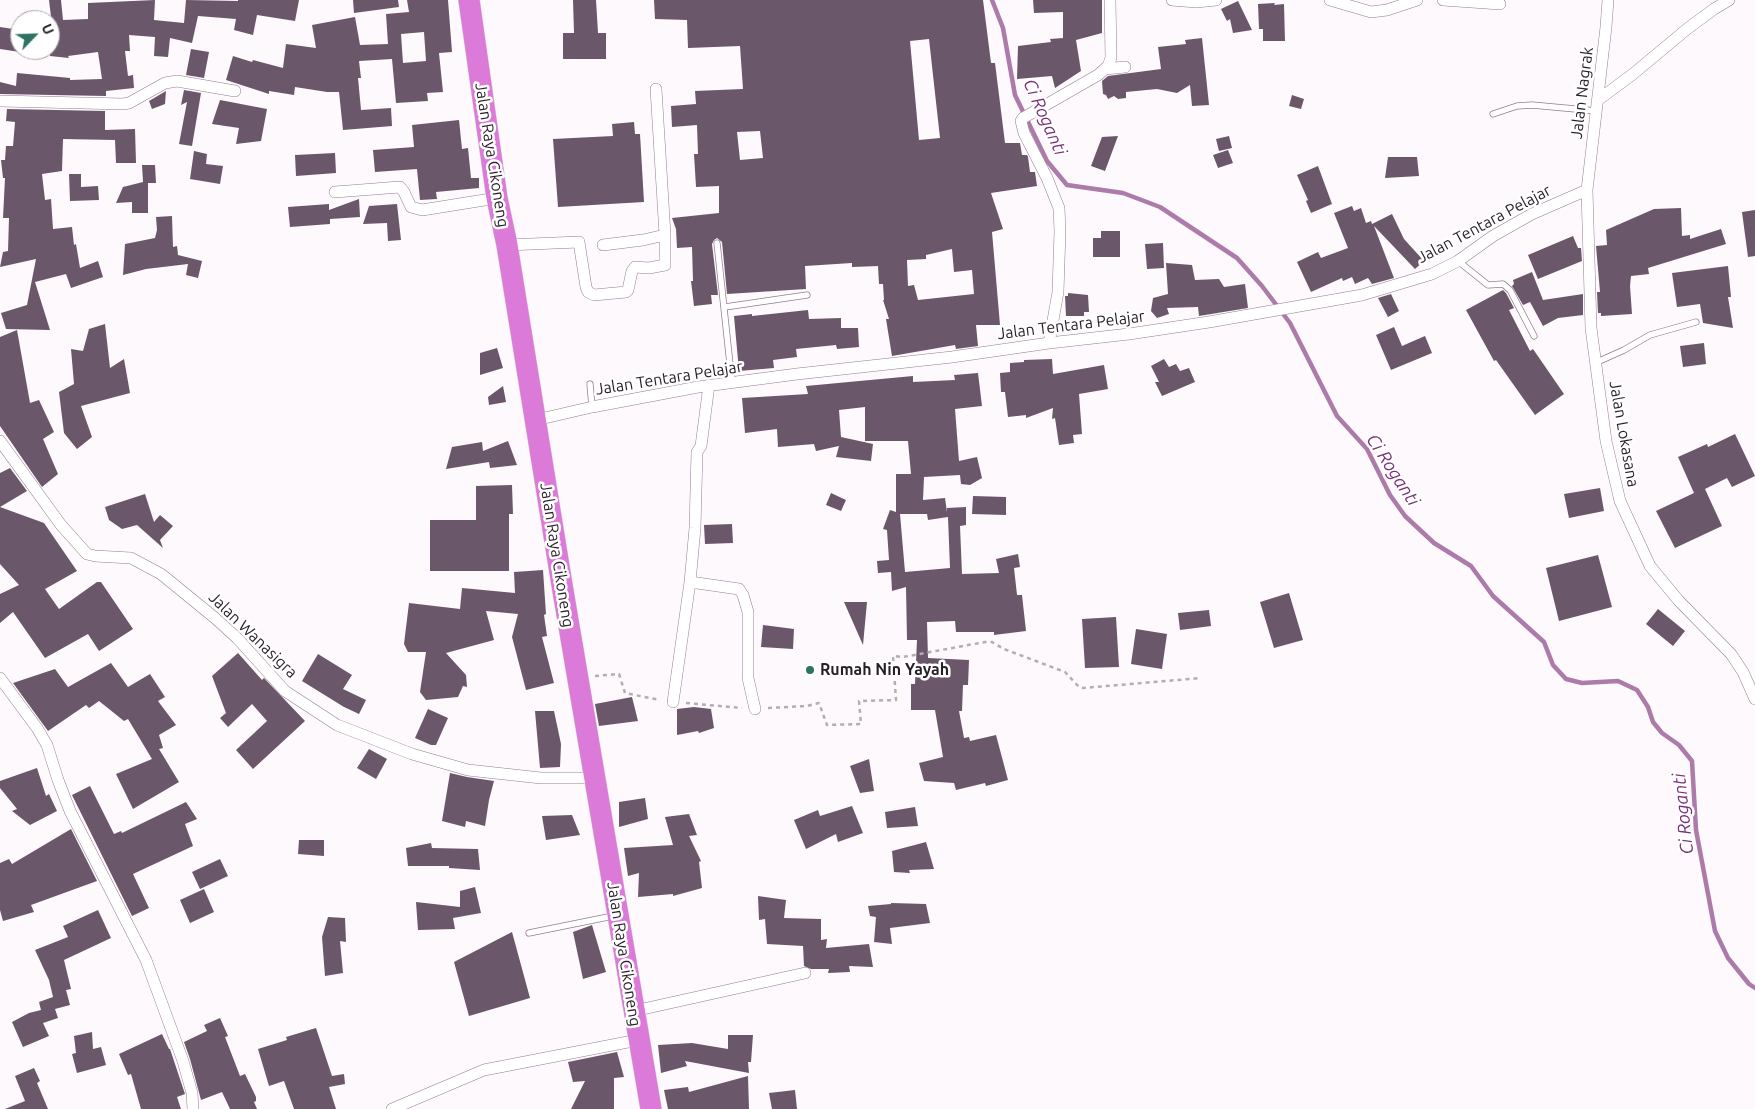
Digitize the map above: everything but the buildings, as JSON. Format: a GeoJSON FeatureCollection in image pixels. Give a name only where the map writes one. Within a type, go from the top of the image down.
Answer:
{"type":"FeatureCollection","features":[{"type":"Feature","properties":{"kind":"highway","name":"Jalan Raya Cikoneng"},"geometry":{"type":"LineString","coordinates":[[469,0],[497,198],[507,245],[651,1109]]}},
{"type":"Feature","properties":{"kind":"street"},"geometry":{"type":"LineString","coordinates":[[1049,343],[1058,292],[1059,208],[1022,125],[1028,116],[1072,91],[1105,69],[1110,62],[1110,0]]}},
{"type":"Feature","properties":{"kind":"street"},"geometry":{"type":"LineString","coordinates":[[1172,0],[1196,2],[1216,0]]}},
{"type":"Feature","properties":{"kind":"street"},"geometry":{"type":"LineString","coordinates":[[1330,0],[1371,12],[1388,10],[1417,0]]}},
{"type":"Feature","properties":{"kind":"street"},"geometry":{"type":"LineString","coordinates":[[1443,0],[1500,4]]}},
{"type":"Feature","properties":{"kind":"street","name":"Jalan Nagrak"},"geometry":{"type":"LineString","coordinates":[[1587,190],[1608,0]]}},
{"type":"Feature","properties":{"kind":"street"},"geometry":{"type":"LineString","coordinates":[[1597,106],[1687,29],[1729,0]]}},
{"type":"Feature","properties":{"kind":"street"},"geometry":{"type":"LineString","coordinates":[[1105,69],[1125,67]]}},
{"type":"Feature","properties":{"kind":"street"},"geometry":{"type":"LineString","coordinates":[[0,101],[124,104],[165,82],[177,81],[235,91]]}},
{"type":"Feature","properties":{"kind":"street"},"geometry":{"type":"LineString","coordinates":[[507,245],[579,242],[588,292],[594,295],[626,292],[635,267],[649,268],[665,265],[665,235],[656,89]]}},
{"type":"Feature","properties":{"kind":"street"},"geometry":{"type":"LineString","coordinates":[[335,192],[400,187],[411,207],[422,210],[497,198]]}},
{"type":"Feature","properties":{"kind":"street","name":"Jalan Tentara Pelajar"},"geometry":{"type":"LineString","coordinates":[[536,420],[592,407],[709,385],[952,358],[1049,343],[1147,331],[1362,295],[1432,274],[1532,214],[1587,190]]}},
{"type":"Feature","properties":{"kind":"street","name":"Jalan Lokasana"},"geometry":{"type":"LineString","coordinates":[[1587,190],[1591,328],[1606,441],[1620,501],[1650,566],[1678,601],[1731,654],[1743,672],[1755,699]]}},
{"type":"Feature","properties":{"kind":"street"},"geometry":{"type":"LineString","coordinates":[[603,245],[665,235]]}},
{"type":"Feature","properties":{"kind":"street"},"geometry":{"type":"LineString","coordinates":[[673,702],[690,582],[695,528],[697,452],[702,446],[709,385]]}},
{"type":"Feature","properties":{"kind":"street","name":"Jalan Wanasigra"},"geometry":{"type":"LineString","coordinates":[[0,441],[61,525],[87,554],[131,558],[161,574],[237,638],[285,691],[336,724],[412,754],[468,770],[542,778],[595,778]]}},
{"type":"Feature","properties":{"kind":"street"},"geometry":{"type":"LineString","coordinates":[[690,582],[740,589],[748,612],[748,678],[755,709]]}},
{"type":"Feature","properties":{"kind":"street"},"geometry":{"type":"LineString","coordinates":[[0,678],[37,728],[47,745],[70,811],[146,960],[183,1061],[192,1093],[193,1109]]}},
{"type":"Feature","properties":{"kind":"street"},"geometry":{"type":"LineString","coordinates":[[634,1012],[805,973]]}},
{"type":"Feature","properties":{"kind":"street"},"geometry":{"type":"LineString","coordinates":[[392,1109],[484,1070],[638,1040]]}},
{"type":"Feature","properties":{"kind":"lane"},"geometry":{"type":"LineString","coordinates":[[1492,114],[1517,106],[1597,106]]}},
{"type":"Feature","properties":{"kind":"lane"},"geometry":{"type":"LineString","coordinates":[[717,244],[732,383]]}},
{"type":"Feature","properties":{"kind":"lane"},"geometry":{"type":"LineString","coordinates":[[1458,260],[1488,285],[1503,284],[1510,290],[1534,336]]}},
{"type":"Feature","properties":{"kind":"lane"},"geometry":{"type":"LineString","coordinates":[[725,307],[807,295]]}},
{"type":"Feature","properties":{"kind":"lane"},"geometry":{"type":"LineString","coordinates":[[1596,364],[1650,335],[1696,322]]}},
{"type":"Feature","properties":{"kind":"lane"},"geometry":{"type":"LineString","coordinates":[[590,384],[592,407]]}},
{"type":"Feature","properties":{"kind":"lane"},"geometry":{"type":"LineString","coordinates":[[529,933],[618,915]]}},
{"type":"Feature","properties":{"kind":"path"},"geometry":{"type":"LineString","coordinates":[[578,678],[619,674],[625,692],[645,698],[673,702],[755,709],[807,706],[819,703],[827,725],[861,724],[859,701],[896,700],[893,656],[904,657],[985,642],[992,642],[1011,652],[1065,672],[1079,687],[1083,688],[1201,678]]}},
{"type":"Feature","properties":{"kind":"waterway","name":"Ci Roganti"},"geometry":{"type":"LineString","coordinates":[[992,0],[1003,28],[1015,95],[1047,161],[1067,185],[1123,193],[1160,207],[1237,258],[1262,286],[1290,323],[1337,416],[1367,449],[1390,495],[1405,516],[1434,543],[1471,566],[1493,596],[1544,642],[1553,665],[1566,679],[1582,683],[1618,681],[1637,690],[1648,707],[1653,722],[1662,733],[1679,745],[1692,761],[1696,830],[1715,931],[1728,958],[1749,984],[1755,988]]}},
{"type":"Feature","properties":{"kind":"place","name":"Rumah Nin Yayah"},"geometry":{"type":"Point","coordinates":[810,670]}}]}
